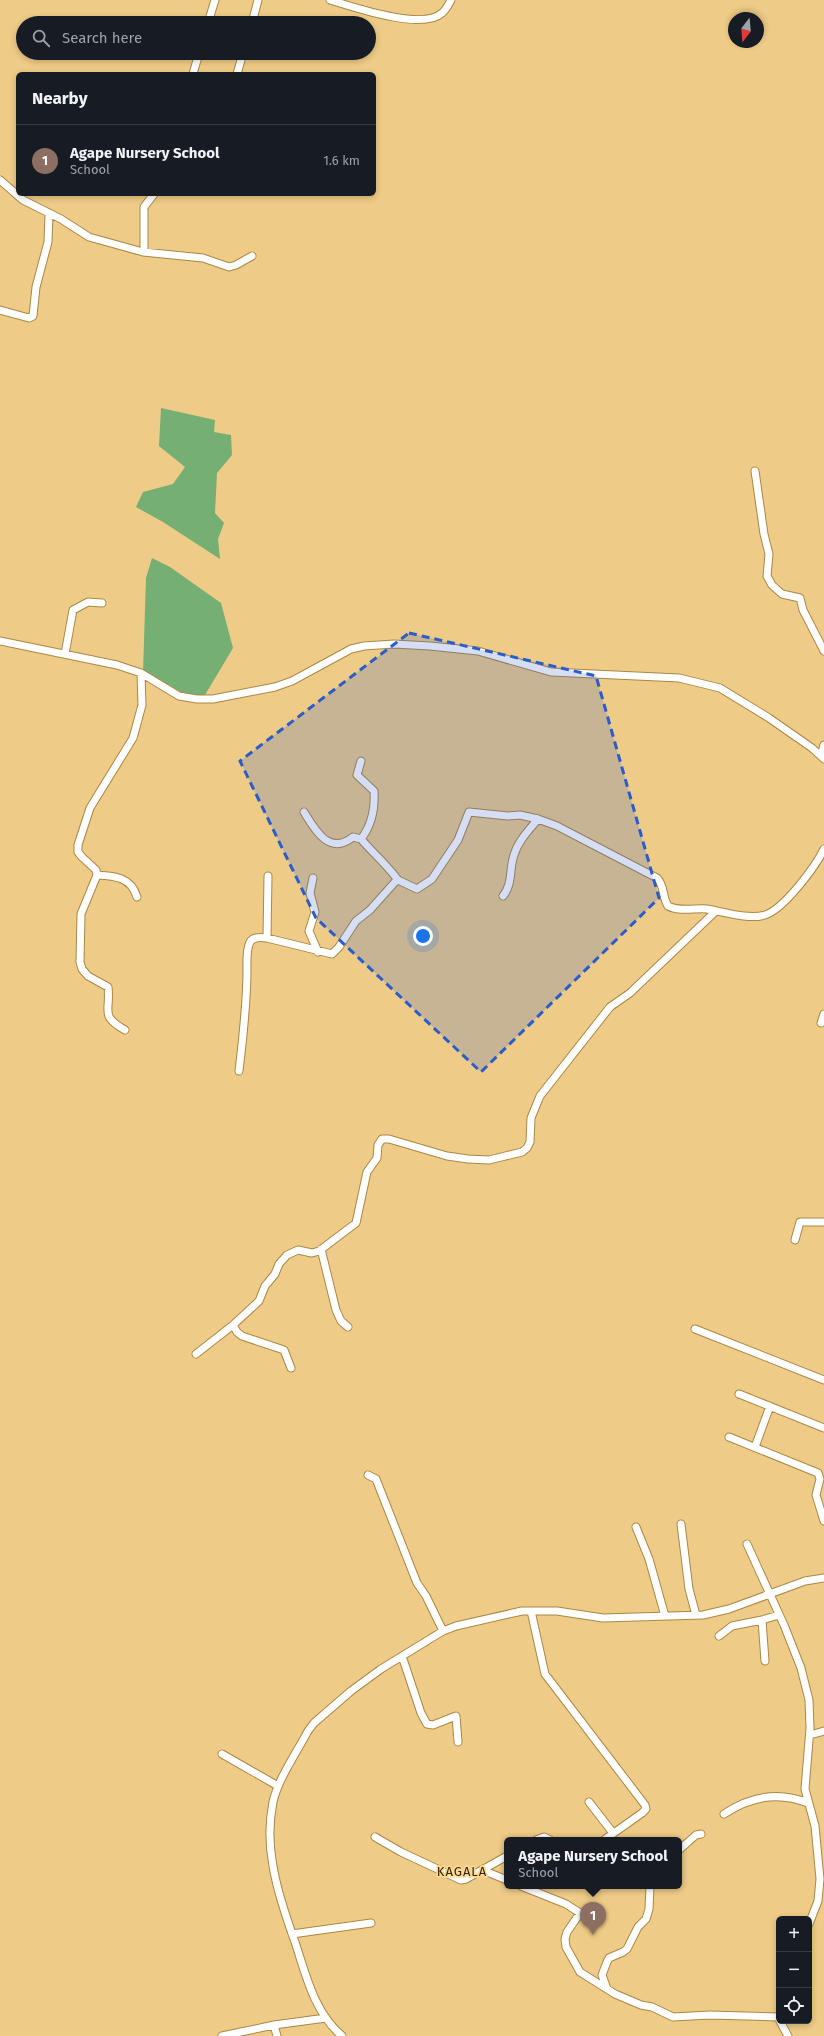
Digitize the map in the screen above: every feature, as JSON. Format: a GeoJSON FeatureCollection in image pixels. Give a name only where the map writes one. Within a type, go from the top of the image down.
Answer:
{"type":"FeatureCollection","features":[{"type":"Feature","properties":{"kind":"street"},"geometry":{"type":"LineString","coordinates":[[210,16],[215,0]]}},
{"type":"Feature","properties":{"kind":"street"},"geometry":{"type":"LineString","coordinates":[[254,16],[258,0]]}},
{"type":"Feature","properties":{"kind":"street"},"geometry":{"type":"LineString","coordinates":[[330,0],[375,12],[416,19],[435,17],[442,13],[451,0]]}},
{"type":"Feature","properties":{"kind":"street"},"geometry":{"type":"LineString","coordinates":[[194,72],[197,60]]}},
{"type":"Feature","properties":{"kind":"street"},"geometry":{"type":"LineString","coordinates":[[238,72],[241,60]]}},
{"type":"Feature","properties":{"kind":"street"},"geometry":{"type":"LineString","coordinates":[[0,180],[16,191]]}},
{"type":"Feature","properties":{"kind":"street"},"geometry":{"type":"LineString","coordinates":[[22,196],[49,214],[89,237],[144,252],[168,256],[194,257],[229,267],[236,265],[252,256]]}},
{"type":"Feature","properties":{"kind":"street"},"geometry":{"type":"LineString","coordinates":[[144,252],[144,207],[152,196]]}},
{"type":"Feature","properties":{"kind":"street"},"geometry":{"type":"LineString","coordinates":[[0,310],[28,318],[33,316],[36,287],[48,242],[49,214]]}},
{"type":"Feature","properties":{"kind":"street"},"geometry":{"type":"LineString","coordinates":[[755,471],[764,534],[769,554],[767,576],[772,585],[782,594],[800,598],[803,610],[824,651]]}},
{"type":"Feature","properties":{"kind":"street"},"geometry":{"type":"LineString","coordinates":[[65,654],[73,610],[88,602],[102,603]]}},
{"type":"Feature","properties":{"kind":"street"},"geometry":{"type":"LineString","coordinates":[[0,641],[117,665],[141,673],[179,696],[197,699],[213,699],[275,687],[292,681],[351,649],[364,646],[394,644],[478,651],[551,672],[679,678],[720,688],[812,748],[823,757]]}},
{"type":"Feature","properties":{"kind":"street"},"geometry":{"type":"LineString","coordinates":[[125,1030],[110,1021],[108,1017],[108,987],[88,976],[82,969],[80,962],[81,914],[97,875],[93,867],[78,852],[78,845],[90,808],[132,738],[142,700],[141,673]]}},
{"type":"Feature","properties":{"kind":"street"},"geometry":{"type":"LineString","coordinates":[[823,757],[824,745]]}},
{"type":"Feature","properties":{"kind":"street"},"geometry":{"type":"LineString","coordinates":[[361,761],[357,775],[374,791],[375,807],[366,834],[361,839]]}},
{"type":"Feature","properties":{"kind":"street"},"geometry":{"type":"LineString","coordinates":[[304,812],[319,835],[326,841],[341,844],[353,837],[361,839],[370,851],[390,868],[398,880],[417,889],[432,879],[458,840],[470,812],[508,816],[520,815],[538,819],[557,826],[657,878],[663,886],[665,901],[668,906],[678,909],[692,908],[742,915],[766,915],[790,895],[818,860],[824,849]]}},
{"type":"Feature","properties":{"kind":"street"},"geometry":{"type":"LineString","coordinates":[[503,896],[510,883],[511,867],[516,850],[538,819]]}},
{"type":"Feature","properties":{"kind":"street"},"geometry":{"type":"LineString","coordinates":[[97,875],[113,876],[124,880],[131,884],[138,897]]}},
{"type":"Feature","properties":{"kind":"street"},"geometry":{"type":"LineString","coordinates":[[267,938],[268,876]]}},
{"type":"Feature","properties":{"kind":"street"},"geometry":{"type":"LineString","coordinates":[[313,878],[310,893],[315,912],[309,932],[318,952]]}},
{"type":"Feature","properties":{"kind":"street"},"geometry":{"type":"LineString","coordinates":[[239,1071],[247,1009],[248,948],[252,940],[258,937],[267,938],[318,952],[328,954],[335,952],[356,921],[370,910],[398,880]]}},
{"type":"Feature","properties":{"kind":"street"},"geometry":{"type":"LineString","coordinates":[[196,1354],[233,1325],[259,1301],[265,1286],[275,1274],[279,1264],[287,1255],[298,1250],[312,1253],[322,1249],[356,1223],[367,1172],[376,1158],[379,1142],[382,1139],[389,1139],[448,1156],[480,1160],[489,1160],[522,1152],[527,1148],[530,1142],[530,1118],[540,1096],[610,1007],[630,993],[716,911]]}},
{"type":"Feature","properties":{"kind":"street"},"geometry":{"type":"LineString","coordinates":[[821,1023],[824,1014]]}},
{"type":"Feature","properties":{"kind":"street"},"geometry":{"type":"LineString","coordinates":[[795,1240],[800,1222],[824,1222]]}},
{"type":"Feature","properties":{"kind":"street"},"geometry":{"type":"LineString","coordinates":[[322,1249],[336,1310],[341,1321],[348,1327]]}},
{"type":"Feature","properties":{"kind":"street"},"geometry":{"type":"LineString","coordinates":[[233,1325],[237,1332],[242,1336],[284,1350],[291,1368]]}},
{"type":"Feature","properties":{"kind":"street"},"geometry":{"type":"LineString","coordinates":[[695,1329],[824,1380]]}},
{"type":"Feature","properties":{"kind":"street"},"geometry":{"type":"LineString","coordinates":[[739,1394],[824,1428]]}},
{"type":"Feature","properties":{"kind":"street"},"geometry":{"type":"LineString","coordinates":[[755,1447],[770,1406]]}},
{"type":"Feature","properties":{"kind":"street"},"geometry":{"type":"LineString","coordinates":[[729,1437],[818,1473],[820,1479],[816,1495],[824,1521]]}},
{"type":"Feature","properties":{"kind":"street"},"geometry":{"type":"LineString","coordinates":[[368,1475],[376,1479],[417,1583],[426,1596],[443,1631]]}},
{"type":"Feature","properties":{"kind":"street"},"geometry":{"type":"LineString","coordinates":[[681,1524],[689,1589],[696,1615]]}},
{"type":"Feature","properties":{"kind":"street"},"geometry":{"type":"LineString","coordinates":[[636,1527],[649,1559],[665,1616]]}},
{"type":"Feature","properties":{"kind":"street"},"geometry":{"type":"LineString","coordinates":[[747,1544],[801,1668],[809,1700],[810,1734],[805,1789],[821,1851],[818,1901],[812,1916]]}},
{"type":"Feature","properties":{"kind":"street"},"geometry":{"type":"LineString","coordinates":[[342,2036],[326,2018],[318,2006],[304,1972],[273,1866],[271,1847],[271,1817],[273,1800],[278,1786],[314,1722],[351,1691],[402,1656],[443,1631],[456,1626],[514,1612],[557,1611],[603,1618],[696,1615],[728,1609],[805,1581],[824,1578]]}},
{"type":"Feature","properties":{"kind":"street"},"geometry":{"type":"LineString","coordinates":[[531,1612],[545,1674],[645,1805],[646,1809],[642,1813],[608,1837]]}},
{"type":"Feature","properties":{"kind":"street"},"geometry":{"type":"LineString","coordinates":[[719,1636],[732,1626],[779,1615]]}},
{"type":"Feature","properties":{"kind":"street"},"geometry":{"type":"LineString","coordinates":[[762,1620],[765,1661]]}},
{"type":"Feature","properties":{"kind":"street"},"geometry":{"type":"LineString","coordinates":[[402,1656],[421,1713],[427,1724],[433,1725],[456,1716],[458,1742]]}},
{"type":"Feature","properties":{"kind":"street"},"geometry":{"type":"LineString","coordinates":[[810,1734],[824,1731]]}},
{"type":"Feature","properties":{"kind":"street"},"geometry":{"type":"LineString","coordinates":[[222,1754],[278,1786]]}},
{"type":"Feature","properties":{"kind":"street"},"geometry":{"type":"LineString","coordinates":[[724,1814],[746,1801],[760,1797],[787,1797],[808,1804]]}},
{"type":"Feature","properties":{"kind":"street"},"geometry":{"type":"LineString","coordinates":[[589,1802],[613,1833]]}},
{"type":"Feature","properties":{"kind":"street"},"geometry":{"type":"LineString","coordinates":[[682,1848],[696,1836],[701,1834]]}},
{"type":"Feature","properties":{"kind":"street"},"geometry":{"type":"LineString","coordinates":[[375,1837],[401,1852],[461,1880],[504,1858]]}},
{"type":"Feature","properties":{"kind":"street"},"geometry":{"type":"LineString","coordinates":[[482,1870],[504,1879]]}},
{"type":"Feature","properties":{"kind":"street"},"geometry":{"type":"LineString","coordinates":[[529,1889],[566,1904],[580,1913],[567,1932],[565,1939],[566,1947],[580,1972],[606,1989],[627,2000],[652,2007],[673,2017],[710,2015],[776,2018]]}},
{"type":"Feature","properties":{"kind":"street"},"geometry":{"type":"LineString","coordinates":[[606,1989],[602,1975],[607,1962],[609,1958],[624,1952],[627,1949],[638,1927],[646,1919],[649,1909],[650,1889]]}},
{"type":"Feature","properties":{"kind":"street"},"geometry":{"type":"LineString","coordinates":[[292,1934],[371,1923]]}},
{"type":"Feature","properties":{"kind":"street"},"geometry":{"type":"LineString","coordinates":[[222,2036],[274,2025],[326,2018]]}},
{"type":"Feature","properties":{"kind":"street"},"geometry":{"type":"LineString","coordinates":[[782,2024],[788,2036]]}},
{"type":"Feature","properties":{"kind":"street"},"geometry":{"type":"LineString","coordinates":[[274,2025],[277,2036]]}},
{"type":"Feature","properties":{"kind":"highlighted area"},"geometry":{"type":"Polygon","coordinates":[[[409,633],[596,676],[659,898],[481,1072],[316,918],[240,761],[409,633]]]}},
{"type":"Feature","properties":{"kind":"green space"},"geometry":{"type":"Polygon","coordinates":[[[161,408],[215,420],[214,432],[231,435],[232,455],[217,473],[215,513],[224,523],[218,539],[220,559],[163,522],[136,507],[143,492],[173,484],[185,467],[159,446],[161,408]]]}},
{"type":"Feature","properties":{"kind":"green space"},"geometry":{"type":"Polygon","coordinates":[[[152,558],[170,567],[221,603],[233,648],[202,700],[180,693],[143,673],[146,578],[152,558]]]}},
{"type":"Feature","properties":{"kind":"place","name":"Agape Nursery School"},"geometry":{"type":"Point","coordinates":[593,1935]}},
{"type":"Feature","properties":{"kind":"district","name":"KAGALA"},"geometry":{"type":"Point","coordinates":[462,1871]}}]}
